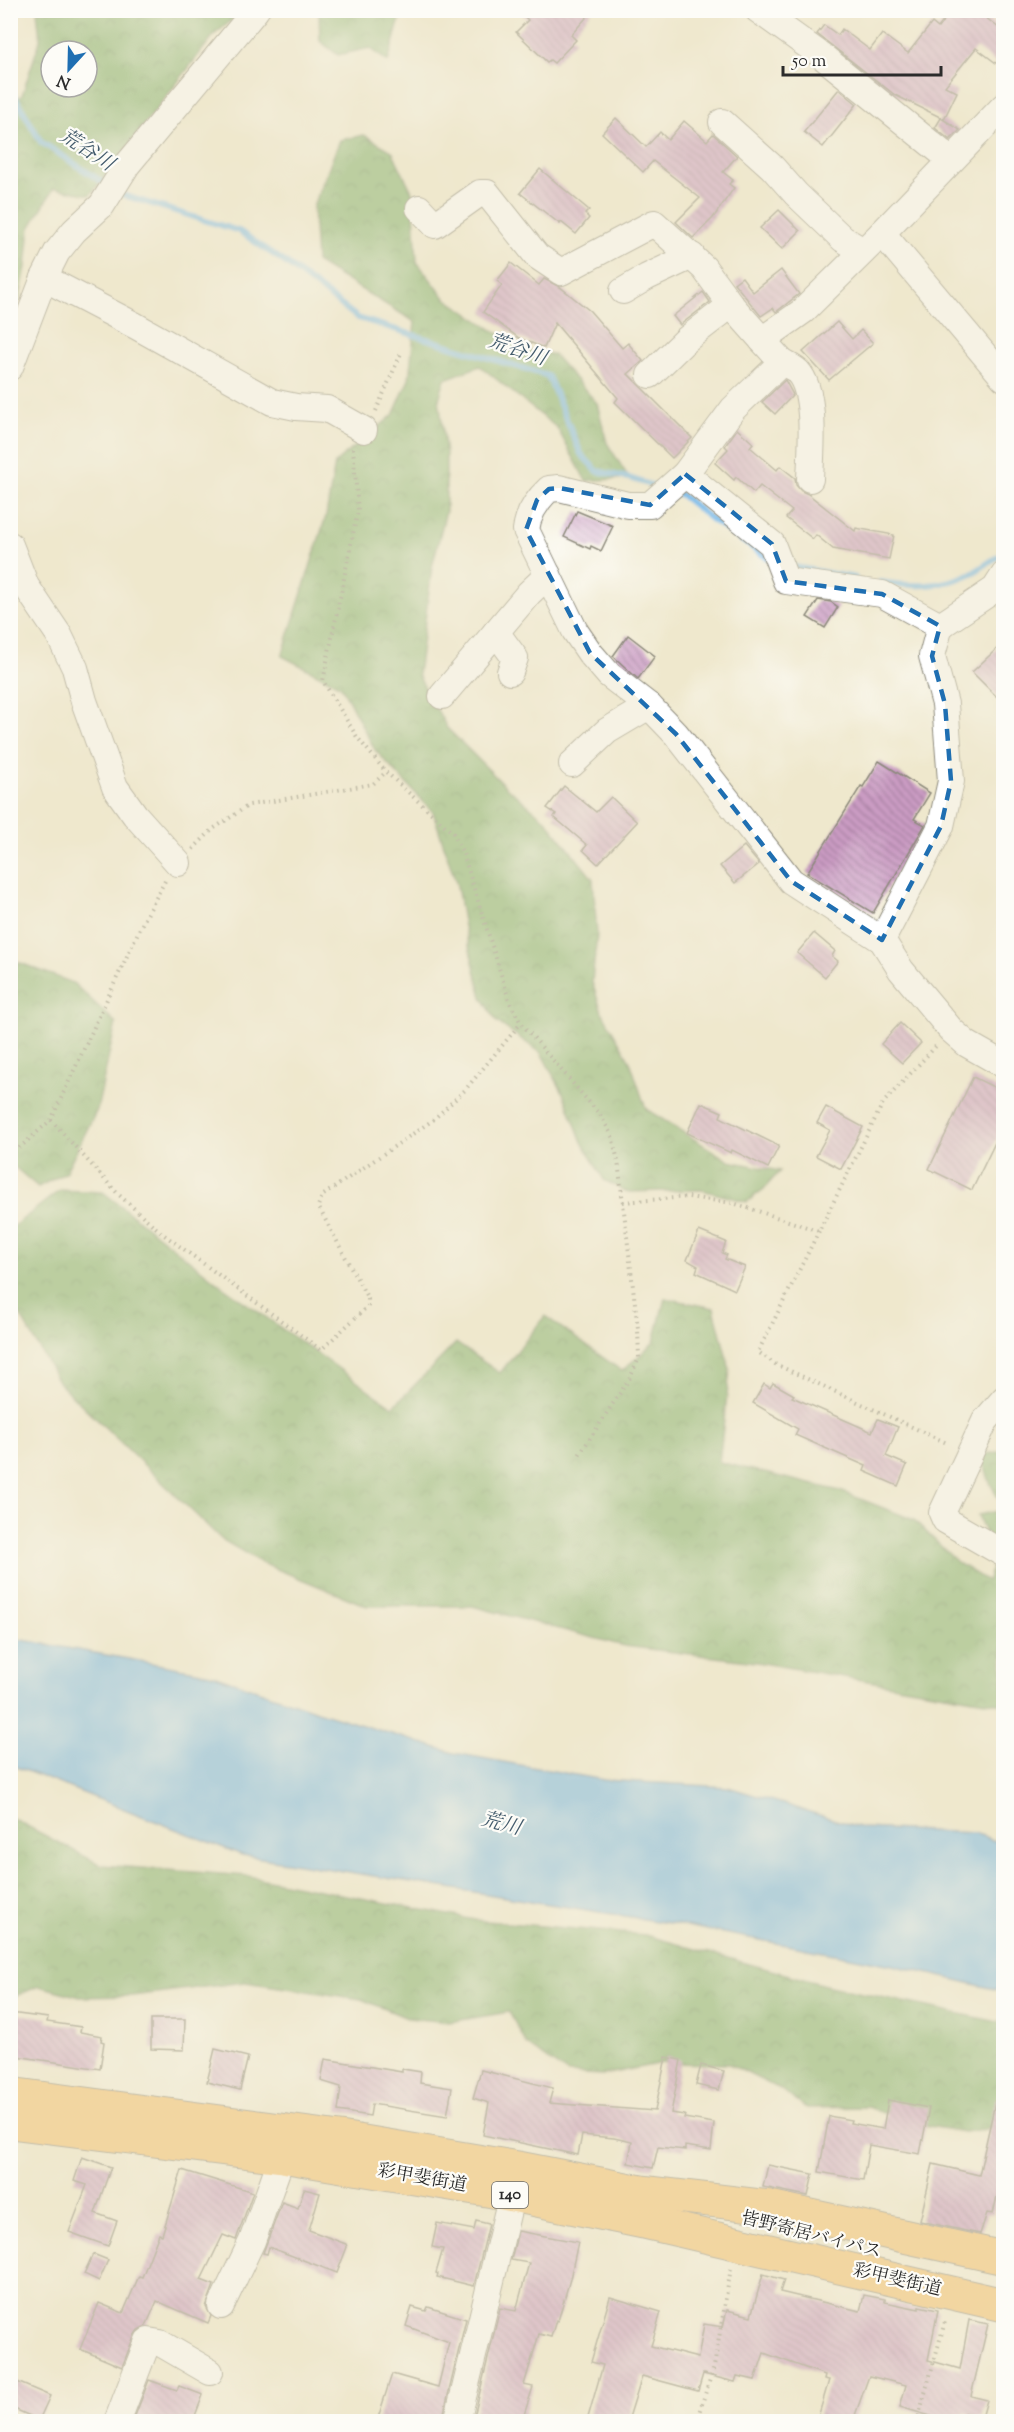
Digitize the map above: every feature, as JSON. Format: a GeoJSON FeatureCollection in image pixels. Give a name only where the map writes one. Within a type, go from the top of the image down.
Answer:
{"type":"FeatureCollection","features":[{"type":"Feature","properties":{"kind":"highway","name":"彩甲斐街道"},"geometry":{"type":"LineString","coordinates":[[10,2094],[276,2129],[515,2182],[643,2207],[735,2244],[986,2279],[1004,2306]]}},
{"type":"Feature","properties":{"kind":"highway","name":"彩甲斐街道"},"geometry":{"type":"LineString","coordinates":[[10,2122],[515,2182]]}},
{"type":"Feature","properties":{"kind":"highway","name":"皆野寄居バイパス"},"geometry":{"type":"LineString","coordinates":[[643,2207],[986,2279]]}},
{"type":"Feature","properties":{"kind":"street"},"geometry":{"type":"LineString","coordinates":[[10,367],[44,278],[57,252],[74,231],[102,206],[127,165],[256,10]]}},
{"type":"Feature","properties":{"kind":"street"},"geometry":{"type":"LineString","coordinates":[[758,10],[822,56],[951,160]]}},
{"type":"Feature","properties":{"kind":"street"},"geometry":{"type":"LineString","coordinates":[[762,340],[803,311],[882,233],[1004,106]]}},
{"type":"Feature","properties":{"kind":"street"},"geometry":{"type":"LineString","coordinates":[[722,122],[772,167],[796,194],[843,239],[863,251]]}},
{"type":"Feature","properties":{"kind":"street"},"geometry":{"type":"LineString","coordinates":[[419,208],[435,225],[480,193],[487,193],[537,256],[561,272],[654,224],[704,268],[731,305],[762,340],[782,362],[798,372],[808,394],[812,433],[810,479]]}},
{"type":"Feature","properties":{"kind":"street"},"geometry":{"type":"LineString","coordinates":[[882,233],[1004,378]]}},
{"type":"Feature","properties":{"kind":"street"},"geometry":{"type":"LineString","coordinates":[[623,291],[692,256]]}},
{"type":"Feature","properties":{"kind":"street"},"geometry":{"type":"LineString","coordinates":[[44,278],[272,402],[296,407],[327,409],[364,430]]}},
{"type":"Feature","properties":{"kind":"street"},"geometry":{"type":"LineString","coordinates":[[650,375],[687,339],[731,305]]}},
{"type":"Feature","properties":{"kind":"street"},"geometry":{"type":"LineString","coordinates":[[782,362],[733,409],[697,460],[650,506],[628,505],[559,488],[549,489],[537,500],[527,521],[526,530],[575,631],[590,653],[609,675],[649,706],[675,735],[791,881],[882,940],[901,970],[951,1030],[967,1044],[1004,1065]]}},
{"type":"Feature","properties":{"kind":"street"},"geometry":{"type":"LineString","coordinates":[[685,474],[772,544],[786,581],[882,594],[940,626]]}},
{"type":"Feature","properties":{"kind":"street"},"geometry":{"type":"LineString","coordinates":[[10,545],[26,586],[59,635],[75,668],[84,701],[115,788],[135,815],[178,863]]}},
{"type":"Feature","properties":{"kind":"street"},"geometry":{"type":"LineString","coordinates":[[442,696],[529,592],[548,575]]}},
{"type":"Feature","properties":{"kind":"street"},"geometry":{"type":"LineString","coordinates":[[882,940],[941,826],[951,781],[945,704],[932,656],[940,626],[995,589],[1004,575]]}},
{"type":"Feature","properties":{"kind":"street"},"geometry":{"type":"LineString","coordinates":[[496,632],[515,658],[510,672]]}},
{"type":"Feature","properties":{"kind":"street"},"geometry":{"type":"LineString","coordinates":[[572,764],[607,731],[649,706]]}},
{"type":"Feature","properties":{"kind":"street"},"geometry":{"type":"LineString","coordinates":[[1004,1399],[985,1421],[942,1512],[945,1520],[1004,1554]]}},
{"type":"Feature","properties":{"kind":"street"},"geometry":{"type":"LineString","coordinates":[[221,2306],[252,2241],[282,2156]]}},
{"type":"Feature","properties":{"kind":"street"},"geometry":{"type":"LineString","coordinates":[[456,2421],[515,2182]]}},
{"type":"Feature","properties":{"kind":"street"},"geometry":{"type":"LineString","coordinates":[[117,2421],[148,2341],[160,2343],[210,2372]]}},
{"type":"Feature","properties":{"kind":"path"},"geometry":{"type":"LineString","coordinates":[[402,351],[381,404],[353,446],[358,510],[323,681],[357,737],[386,772],[453,833],[463,853],[510,1003],[521,1023],[601,1116],[612,1136],[618,1161],[623,1202],[638,1329],[639,1358],[630,1378],[579,1455]]}},
{"type":"Feature","properties":{"kind":"path"},"geometry":{"type":"LineString","coordinates":[[10,1156],[51,1120],[141,926],[162,886],[178,863],[213,828],[249,805],[373,784],[386,772]]}},
{"type":"Feature","properties":{"kind":"path"},"geometry":{"type":"LineString","coordinates":[[51,1120],[118,1194],[163,1234],[321,1350],[368,1306],[368,1299],[318,1206],[322,1196],[433,1120],[465,1090],[521,1023]]}},
{"type":"Feature","properties":{"kind":"path"},"geometry":{"type":"LineString","coordinates":[[951,1030],[883,1103],[758,1352],[775,1364],[969,1453]]}},
{"type":"Feature","properties":{"kind":"path"},"geometry":{"type":"LineString","coordinates":[[623,1202],[688,1197],[733,1203],[819,1231]]}},
{"type":"Feature","properties":{"kind":"path"},"geometry":{"type":"LineString","coordinates":[[696,2421],[714,2367],[735,2244]]}},
{"type":"Feature","properties":{"kind":"path"},"geometry":{"type":"LineString","coordinates":[[917,2421],[986,2279]]}},
{"type":"Feature","properties":{"kind":"highlighted area"},"geometry":{"type":"Polygon","coordinates":[[[685,474],[772,544],[786,581],[882,594],[940,626],[932,656],[945,704],[951,781],[941,826],[882,940],[791,881],[676,734],[590,653],[526,530],[537,500],[549,489],[559,488],[650,505],[685,474]]]}},
{"type":"Feature","properties":{"kind":"green space"},"geometry":{"type":"Polygon","coordinates":[[[37,11],[243,11],[214,35],[90,195],[54,188],[30,228],[26,267],[19,302],[11,326],[11,105],[22,95],[39,43],[39,99],[99,99],[99,39],[40,39],[37,11]]]}},
{"type":"Feature","properties":{"kind":"green space"},"geometry":{"type":"Polygon","coordinates":[[[319,11],[402,11],[388,62],[370,48],[338,55],[320,41],[319,11]]]}},
{"type":"Feature","properties":{"kind":"green space"},"geometry":{"type":"Polygon","coordinates":[[[364,135],[392,151],[413,194],[417,262],[445,298],[523,350],[553,354],[597,403],[607,443],[629,478],[586,481],[557,428],[480,366],[445,379],[439,399],[446,454],[446,511],[432,567],[418,675],[447,728],[506,787],[546,820],[593,879],[597,935],[592,982],[602,1012],[630,1061],[646,1109],[729,1161],[780,1171],[764,1189],[747,1202],[702,1190],[626,1192],[604,1180],[582,1142],[563,1093],[541,1053],[497,1022],[482,997],[464,927],[457,886],[433,812],[375,750],[341,686],[282,656],[326,516],[335,463],[393,415],[409,379],[415,322],[316,262],[313,207],[340,140],[364,135]]]}},
{"type":"Feature","properties":{"kind":"green space"},"geometry":{"type":"Polygon","coordinates":[[[10,959],[73,983],[116,1023],[97,1110],[65,1173],[38,1187],[11,1164],[10,959]]]}},
{"type":"Feature","properties":{"kind":"green space"},"geometry":{"type":"Polygon","coordinates":[[[60,1190],[103,1192],[222,1286],[393,1407],[456,1343],[500,1373],[545,1316],[622,1371],[654,1342],[665,1298],[714,1308],[730,1370],[719,1462],[840,1491],[914,1520],[958,1563],[987,1581],[995,1560],[978,1515],[1003,1510],[1003,1704],[756,1662],[624,1646],[472,1606],[367,1606],[262,1563],[221,1539],[59,1383],[11,1299],[10,1229],[60,1190]]]}},
{"type":"Feature","properties":{"kind":"green space"},"geometry":{"type":"Polygon","coordinates":[[[1003,1451],[1004,1509],[991,1485],[980,1455],[1003,1451]]]}},
{"type":"Feature","properties":{"kind":"green space"},"geometry":{"type":"Polygon","coordinates":[[[10,1817],[101,1865],[248,1876],[475,1920],[645,1935],[825,1985],[1003,2023],[1003,2127],[963,2132],[912,2123],[868,2107],[806,2108],[781,2090],[729,2064],[662,2063],[603,2075],[567,2073],[527,2045],[509,2012],[449,2022],[407,2018],[361,1999],[245,1982],[132,1996],[80,1997],[39,1986],[11,1998],[10,1817]]]}},
{"type":"Feature","properties":{"kind":"water","name":"荒川"},"geometry":{"type":"Polygon","coordinates":[[[11,1638],[207,1673],[326,1714],[454,1753],[604,1780],[728,1787],[862,1828],[975,1833],[1003,1844],[1003,1991],[892,1965],[675,1924],[242,1855],[11,1765],[11,1638]]]}},
{"type":"Feature","properties":{"kind":"building"},"geometry":{"type":"Polygon","coordinates":[[[518,10],[593,10],[571,35],[576,40],[554,63],[550,60],[547,62],[516,32],[528,20],[518,10]]]}},
{"type":"Feature","properties":{"kind":"building"},"geometry":{"type":"Polygon","coordinates":[[[952,10],[976,10],[1004,32],[1004,69],[976,48],[945,86],[957,92],[944,119],[895,95],[817,34],[824,25],[838,35],[842,29],[870,50],[882,34],[908,53],[932,23],[938,28],[952,10]]]}},
{"type":"Feature","properties":{"kind":"building"},"geometry":{"type":"Polygon","coordinates":[[[839,89],[857,104],[823,147],[804,132],[839,89]]]}},
{"type":"Feature","properties":{"kind":"building"},"geometry":{"type":"Polygon","coordinates":[[[616,118],[646,147],[660,132],[668,140],[684,121],[707,141],[713,134],[737,156],[723,172],[733,180],[729,184],[734,188],[713,218],[693,238],[676,222],[700,198],[653,161],[643,172],[602,133],[616,118]]]}},
{"type":"Feature","properties":{"kind":"building"},"geometry":{"type":"Polygon","coordinates":[[[941,118],[960,130],[950,140],[935,128],[941,118]]]}},
{"type":"Feature","properties":{"kind":"building"},"geometry":{"type":"Polygon","coordinates":[[[540,169],[589,210],[585,214],[589,218],[576,234],[520,193],[540,169]]]}},
{"type":"Feature","properties":{"kind":"building"},"geometry":{"type":"Polygon","coordinates":[[[779,210],[800,231],[782,249],[760,228],[779,210]]]}},
{"type":"Feature","properties":{"kind":"building"},"geometry":{"type":"Polygon","coordinates":[[[511,263],[539,285],[544,279],[560,287],[590,311],[622,348],[628,343],[643,361],[628,374],[692,438],[672,458],[615,402],[618,398],[555,323],[544,348],[519,338],[483,312],[502,285],[497,281],[511,263]]]}},
{"type":"Feature","properties":{"kind":"building"},"geometry":{"type":"Polygon","coordinates":[[[781,270],[799,294],[776,312],[773,308],[761,316],[734,283],[742,277],[753,292],[781,270]]]}},
{"type":"Feature","properties":{"kind":"building"},"geometry":{"type":"Polygon","coordinates":[[[703,292],[710,302],[680,325],[673,316],[703,292]]]}},
{"type":"Feature","properties":{"kind":"building"},"geometry":{"type":"Polygon","coordinates":[[[837,322],[852,339],[861,330],[873,343],[829,380],[803,352],[837,322]]]}},
{"type":"Feature","properties":{"kind":"building"},"geometry":{"type":"Polygon","coordinates":[[[785,380],[793,395],[775,414],[762,402],[785,380]]]}},
{"type":"Feature","properties":{"kind":"building"},"geometry":{"type":"Polygon","coordinates":[[[737,429],[753,443],[750,447],[777,470],[780,466],[795,478],[796,485],[801,491],[855,531],[856,528],[894,535],[889,559],[833,549],[816,535],[813,539],[786,518],[792,511],[760,486],[754,493],[736,477],[734,480],[715,463],[728,449],[725,446],[737,429]]]}},
{"type":"Feature","properties":{"kind":"building"},"geometry":{"type":"Polygon","coordinates":[[[577,511],[613,526],[601,551],[591,546],[590,549],[564,537],[577,511]]]}},
{"type":"Feature","properties":{"kind":"building"},"geometry":{"type":"Polygon","coordinates":[[[818,600],[831,602],[838,607],[825,628],[807,617],[818,600]]]}},
{"type":"Feature","properties":{"kind":"building"},"geometry":{"type":"Polygon","coordinates":[[[628,635],[655,656],[638,679],[613,656],[628,635]]]}},
{"type":"Feature","properties":{"kind":"building"},"geometry":{"type":"Polygon","coordinates":[[[1004,642],[1004,704],[972,672],[1004,642]]]}},
{"type":"Feature","properties":{"kind":"building"},"geometry":{"type":"Polygon","coordinates":[[[879,761],[930,793],[914,819],[925,825],[873,913],[807,873],[879,761]]]}},
{"type":"Feature","properties":{"kind":"building"},"geometry":{"type":"Polygon","coordinates":[[[564,786],[596,812],[611,797],[637,822],[598,864],[583,850],[587,845],[554,817],[556,814],[547,808],[564,786]]]}},
{"type":"Feature","properties":{"kind":"building"},"geometry":{"type":"Polygon","coordinates":[[[744,846],[759,864],[735,883],[720,866],[744,846]]]}},
{"type":"Feature","properties":{"kind":"building"},"geometry":{"type":"Polygon","coordinates":[[[814,933],[835,951],[832,956],[838,961],[825,977],[797,953],[814,933]]]}},
{"type":"Feature","properties":{"kind":"building"},"geometry":{"type":"Polygon","coordinates":[[[900,1023],[921,1043],[902,1063],[881,1044],[900,1023]]]}},
{"type":"Feature","properties":{"kind":"building"},"geometry":{"type":"Polygon","coordinates":[[[973,1077],[1004,1092],[1004,1124],[972,1190],[929,1169],[973,1077]]]}},
{"type":"Feature","properties":{"kind":"building"},"geometry":{"type":"Polygon","coordinates":[[[701,1103],[722,1112],[720,1117],[779,1146],[768,1168],[732,1150],[731,1153],[687,1133],[701,1103]]]}},
{"type":"Feature","properties":{"kind":"building"},"geometry":{"type":"Polygon","coordinates":[[[826,1107],[863,1127],[841,1169],[816,1156],[830,1130],[817,1123],[826,1107]]]}},
{"type":"Feature","properties":{"kind":"building"},"geometry":{"type":"Polygon","coordinates":[[[699,1231],[726,1242],[722,1253],[727,1255],[725,1259],[745,1267],[735,1290],[696,1272],[698,1266],[687,1260],[699,1231]]]}},
{"type":"Feature","properties":{"kind":"building"},"geometry":{"type":"Polygon","coordinates":[[[773,1383],[794,1395],[792,1397],[872,1432],[878,1419],[898,1427],[886,1456],[907,1465],[898,1486],[864,1471],[866,1466],[795,1435],[798,1429],[753,1403],[764,1384],[770,1388],[773,1383]]]}},
{"type":"Feature","properties":{"kind":"building"},"geometry":{"type":"Polygon","coordinates":[[[10,2013],[48,2018],[47,2022],[81,2027],[80,2032],[102,2036],[101,2041],[104,2042],[100,2069],[10,2055],[10,2013]]]}},
{"type":"Feature","properties":{"kind":"building"},"geometry":{"type":"Polygon","coordinates":[[[151,2019],[185,2019],[184,2050],[151,2049],[151,2019]]]}},
{"type":"Feature","properties":{"kind":"building"},"geometry":{"type":"Polygon","coordinates":[[[215,2049],[248,2057],[240,2090],[207,2082],[215,2049]]]}},
{"type":"Feature","properties":{"kind":"building"},"geometry":{"type":"Polygon","coordinates":[[[666,2057],[681,2060],[671,2113],[685,2115],[684,2118],[714,2123],[711,2150],[685,2146],[685,2150],[658,2147],[653,2168],[628,2163],[632,2142],[614,2138],[582,2135],[578,2155],[483,2135],[489,2103],[473,2098],[481,2070],[553,2088],[549,2103],[655,2111],[666,2057]]]}},
{"type":"Feature","properties":{"kind":"building"},"geometry":{"type":"Polygon","coordinates":[[[325,2059],[402,2072],[402,2069],[421,2072],[420,2083],[452,2088],[447,2116],[372,2104],[370,2116],[338,2111],[341,2087],[321,2081],[325,2059]]]}},
{"type":"Feature","properties":{"kind":"building"},"geometry":{"type":"Polygon","coordinates":[[[701,2065],[724,2071],[719,2090],[696,2085],[701,2065]]]}},
{"type":"Feature","properties":{"kind":"building"},"geometry":{"type":"Polygon","coordinates":[[[996,2098],[1004,2099],[1004,2184],[1000,2183],[993,2214],[987,2213],[980,2234],[920,2221],[933,2164],[979,2175],[996,2098]]]}},
{"type":"Feature","properties":{"kind":"building"},"geometry":{"type":"Polygon","coordinates":[[[888,2100],[929,2108],[920,2154],[869,2145],[863,2180],[819,2172],[829,2116],[851,2120],[850,2123],[883,2129],[888,2100]]]}},
{"type":"Feature","properties":{"kind":"building"},"geometry":{"type":"Polygon","coordinates":[[[82,2157],[111,2167],[95,2213],[117,2221],[108,2246],[69,2232],[87,2185],[74,2181],[82,2157]]]}},
{"type":"Feature","properties":{"kind":"building"},"geometry":{"type":"Polygon","coordinates":[[[768,2165],[813,2174],[808,2196],[763,2187],[768,2165]]]}},
{"type":"Feature","properties":{"kind":"building"},"geometry":{"type":"Polygon","coordinates":[[[182,2170],[253,2192],[236,2240],[223,2235],[201,2280],[214,2285],[206,2307],[211,2316],[208,2323],[157,2301],[146,2326],[138,2330],[134,2336],[122,2367],[80,2349],[99,2303],[123,2313],[139,2276],[142,2277],[159,2234],[162,2235],[182,2170]]]}},
{"type":"Feature","properties":{"kind":"building"},"geometry":{"type":"Polygon","coordinates":[[[304,2189],[320,2193],[309,2230],[346,2244],[347,2247],[337,2273],[269,2247],[267,2254],[263,2253],[282,2202],[298,2208],[304,2189]]]}},
{"type":"Feature","properties":{"kind":"building"},"geometry":{"type":"Polygon","coordinates":[[[476,2221],[489,2224],[474,2286],[437,2277],[436,2273],[443,2249],[432,2247],[437,2223],[474,2230],[476,2221]]]}},
{"type":"Feature","properties":{"kind":"building"},"geometry":{"type":"Polygon","coordinates":[[[518,2231],[578,2242],[570,2279],[551,2337],[539,2334],[524,2385],[533,2387],[522,2421],[473,2421],[500,2308],[516,2311],[529,2263],[511,2260],[518,2231]]]}},
{"type":"Feature","properties":{"kind":"building"},"geometry":{"type":"Polygon","coordinates":[[[93,2254],[108,2260],[99,2281],[84,2274],[93,2254]]]}},
{"type":"Feature","properties":{"kind":"building"},"geometry":{"type":"Polygon","coordinates":[[[763,2274],[784,2280],[780,2292],[860,2311],[864,2295],[919,2309],[919,2306],[938,2310],[928,2360],[960,2369],[969,2320],[988,2324],[971,2396],[987,2400],[982,2418],[964,2413],[962,2421],[947,2421],[900,2407],[906,2385],[869,2376],[853,2421],[817,2421],[829,2380],[824,2379],[825,2375],[764,2353],[755,2380],[737,2376],[735,2382],[703,2374],[698,2391],[642,2376],[628,2421],[587,2421],[603,2365],[591,2362],[610,2297],[661,2312],[651,2346],[698,2358],[704,2324],[723,2327],[727,2310],[751,2316],[763,2274]]]}},
{"type":"Feature","properties":{"kind":"building"},"geometry":{"type":"Polygon","coordinates":[[[412,2307],[426,2311],[428,2307],[466,2319],[442,2421],[377,2421],[392,2374],[438,2387],[449,2342],[406,2326],[412,2307]]]}},
{"type":"Feature","properties":{"kind":"building"},"geometry":{"type":"Polygon","coordinates":[[[10,2379],[50,2396],[39,2420],[10,2407],[10,2379]]]}},
{"type":"Feature","properties":{"kind":"building"},"geometry":{"type":"Polygon","coordinates":[[[149,2380],[177,2390],[179,2386],[203,2395],[193,2421],[133,2421],[149,2380]]]}},
{"type":"Feature","properties":{"kind":"waterway","name":"荒谷川"},"geometry":{"type":"LineString","coordinates":[[10,94],[13,93],[41,142],[107,185]]}},
{"type":"Feature","properties":{"kind":"waterway","name":"荒谷川"},"geometry":{"type":"LineString","coordinates":[[118,192],[239,231],[286,263],[358,318],[548,376],[581,454],[597,471],[660,488]]}},
{"type":"Feature","properties":{"kind":"waterway","name":"荒谷川"},"geometry":{"type":"LineString","coordinates":[[673,492],[680,494],[711,519],[768,558]]}},
{"type":"Feature","properties":{"kind":"waterway","name":"荒谷川"},"geometry":{"type":"LineString","coordinates":[[880,582],[904,585],[938,584],[972,573],[1004,554]]}},
{"type":"Feature","properties":{"kind":"waterway","name":"荒谷川"},"geometry":{"type":"LineString","coordinates":[[789,566],[855,578]]}}]}
